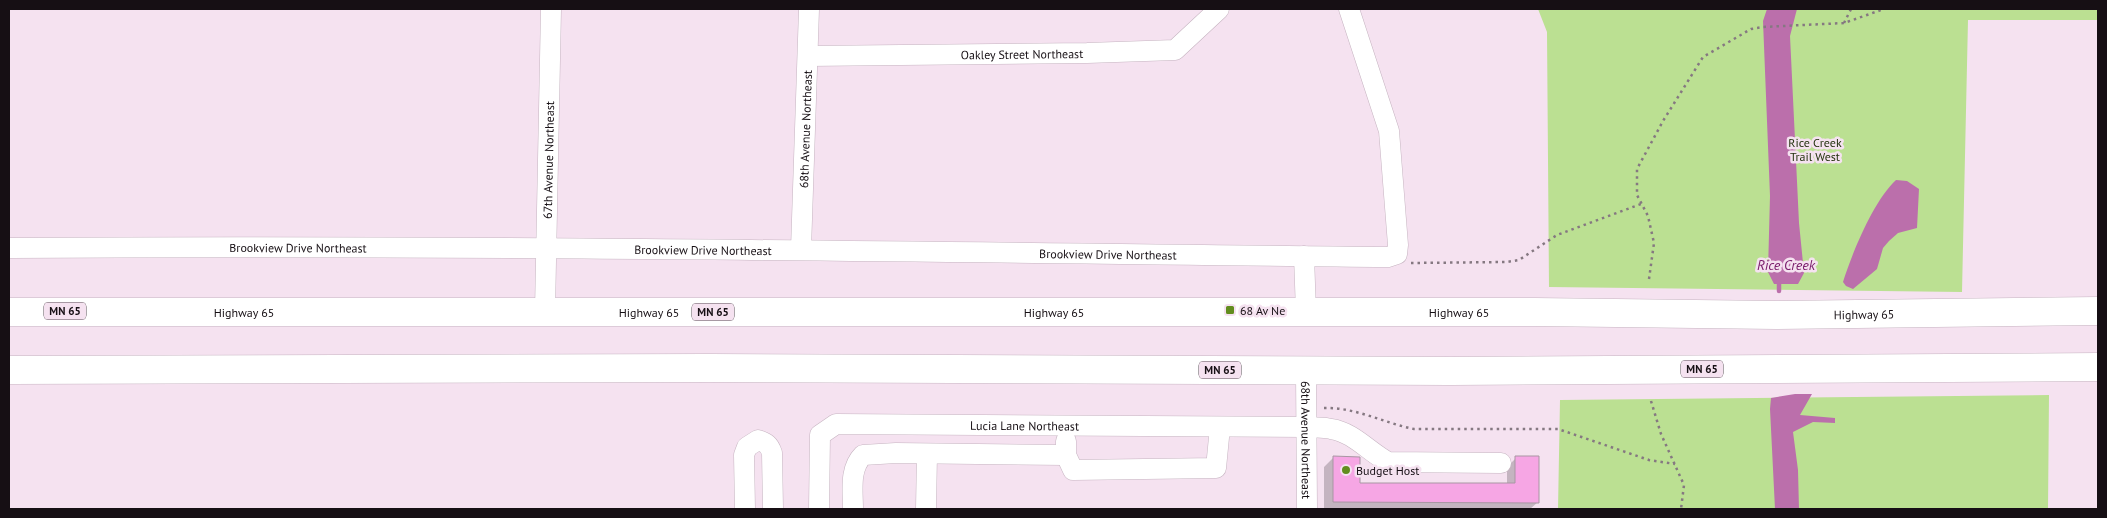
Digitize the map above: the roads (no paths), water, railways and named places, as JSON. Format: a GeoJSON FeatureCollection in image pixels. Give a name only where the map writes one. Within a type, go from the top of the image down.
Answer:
{"type":"FeatureCollection","features":[{"type":"Feature","properties":{"kind":"highway","name":"Highway 65"},"geometry":{"type":"LineString","coordinates":[[9,312],[1535,312],[1776,315],[2098,311]]}},
{"type":"Feature","properties":{"kind":"highway","name":"MN 65"},"geometry":{"type":"LineString","coordinates":[[9,370],[709,368],[1306,370],[2098,367]]}},
{"type":"Feature","properties":{"kind":"street","name":"67th Avenue Northeast"},"geometry":{"type":"LineString","coordinates":[[544,311],[551,9]]}},
{"type":"Feature","properties":{"kind":"street","name":"68th Avenue Northeast"},"geometry":{"type":"LineString","coordinates":[[801,249],[809,9]]}},
{"type":"Feature","properties":{"kind":"street","name":"Oakley Street Northeast"},"geometry":{"type":"LineString","coordinates":[[808,56],[1087,53],[1175,50],[1219,9]]}},
{"type":"Feature","properties":{"kind":"street","name":"Brookview Drive Northeast"},"geometry":{"type":"LineString","coordinates":[[9,248],[301,246],[801,249],[1388,257],[1396,254],[1398,245],[1389,131],[1349,9]]}},
{"type":"Feature","properties":{"kind":"street"},"geometry":{"type":"LineString","coordinates":[[1304,256],[1306,312]]}},
{"type":"Feature","properties":{"kind":"street","name":"68th Avenue Northeast"},"geometry":{"type":"LineString","coordinates":[[1306,370],[1308,418],[1307,509]]}},
{"type":"Feature","properties":{"kind":"street","name":"Lucia Lane Northeast"},"geometry":{"type":"LineString","coordinates":[[819,509],[820,435],[836,424],[1220,426],[1308,418],[1347,434],[1373,454],[1388,462],[1501,463]]}},
{"type":"Feature","properties":{"kind":"street"},"geometry":{"type":"LineString","coordinates":[[890,424],[891,453]]}},
{"type":"Feature","properties":{"kind":"street"},"geometry":{"type":"LineString","coordinates":[[1066,425],[1066,454],[1073,470],[1216,468],[1220,426]]}},
{"type":"Feature","properties":{"kind":"street"},"geometry":{"type":"LineString","coordinates":[[746,509],[744,455],[747,447],[758,440],[766,443],[772,452],[773,509]]}},
{"type":"Feature","properties":{"kind":"street"},"geometry":{"type":"LineString","coordinates":[[853,509],[852,479],[857,461],[863,455],[891,453],[1066,454]]}},
{"type":"Feature","properties":{"kind":"street"},"geometry":{"type":"LineString","coordinates":[[926,509],[927,454]]}},
{"type":"Feature","properties":{"kind":"water","name":"Rice Creek"},"geometry":{"type":"Polygon","coordinates":[[[1767,9],[1797,9],[1790,36],[1799,223],[1804,273],[1798,284],[1774,284],[1768,272],[1770,196],[1763,21],[1767,9]]]}},
{"type":"Feature","properties":{"kind":"water"},"geometry":{"type":"Polygon","coordinates":[[[1896,180],[1907,181],[1919,189],[1917,228],[1898,233],[1883,248],[1877,269],[1853,289],[1846,286],[1843,282],[1872,213],[1896,180]]]}},
{"type":"Feature","properties":{"kind":"water"},"geometry":{"type":"Polygon","coordinates":[[[1795,394],[1812,394],[1800,415],[1835,418],[1835,423],[1813,422],[1793,432],[1798,470],[1799,509],[1775,509],[1771,398],[1795,394]]]}},
{"type":"Feature","properties":{"kind":"waterway","name":"Rice Creek"},"geometry":{"type":"LineString","coordinates":[[1779,280],[1779,291]]}},
{"type":"Feature","properties":{"kind":"place","name":"68 Av Ne"},"geometry":{"type":"Point","coordinates":[1230,310]}},
{"type":"Feature","properties":{"kind":"place","name":"Budget Host"},"geometry":{"type":"Point","coordinates":[1346,470]}},
{"type":"Feature","properties":{"kind":"park label","name":"Rice Creek Trail West"},"geometry":{"type":"Point","coordinates":[1815,149]}}]}
